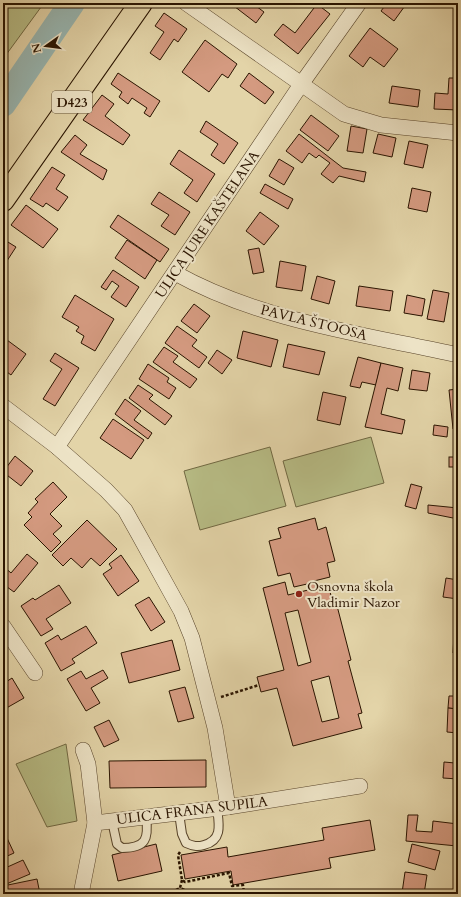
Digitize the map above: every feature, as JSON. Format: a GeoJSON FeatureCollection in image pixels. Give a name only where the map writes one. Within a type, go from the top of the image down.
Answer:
{"type":"FeatureCollection","features":[{"type":"Feature","properties":{"kind":"main road","name":"D423"},"geometry":{"type":"LineString","coordinates":[[3,200],[141,3]]}},
{"type":"Feature","properties":{"kind":"street"},"geometry":{"type":"LineString","coordinates":[[186,3],[302,83],[344,114],[381,125],[458,133]]}},
{"type":"Feature","properties":{"kind":"street","name":"ULICA JURE KAŠTELANA"},"geometry":{"type":"LineString","coordinates":[[57,446],[302,83],[359,3]]}},
{"type":"Feature","properties":{"kind":"street","name":"PAVLA ŠTOOSA"},"geometry":{"type":"LineString","coordinates":[[175,273],[232,301],[276,314],[458,355]]}},
{"type":"Feature","properties":{"kind":"street"},"geometry":{"type":"LineString","coordinates":[[3,406],[57,446],[125,510],[181,611],[194,646],[215,728],[222,808]]}},
{"type":"Feature","properties":{"kind":"street"},"geometry":{"type":"LineString","coordinates":[[3,626],[36,673]]}},
{"type":"Feature","properties":{"kind":"street"},"geometry":{"type":"LineString","coordinates":[[81,894],[95,822],[88,764],[83,750]]}},
{"type":"Feature","properties":{"kind":"street","name":"ULICA FRANA SUPILA"},"geometry":{"type":"LineString","coordinates":[[95,822],[222,808],[360,786]]}},
{"type":"Feature","properties":{"kind":"lane"},"geometry":{"type":"LineString","coordinates":[[179,813],[182,834],[186,843],[198,846],[210,843],[216,839],[219,832],[222,808]]}},
{"type":"Feature","properties":{"kind":"lane"},"geometry":{"type":"LineString","coordinates":[[112,820],[118,844],[122,848],[129,848],[139,846],[146,839],[148,826],[146,817]]}},
{"type":"Feature","properties":{"kind":"path"},"geometry":{"type":"LineString","coordinates":[[219,698],[259,685]]}},
{"type":"Feature","properties":{"kind":"path"},"geometry":{"type":"LineString","coordinates":[[180,888],[182,880],[178,855],[186,843]]}},
{"type":"Feature","properties":{"kind":"path"},"geometry":{"type":"LineString","coordinates":[[182,880],[185,882],[229,873],[232,886],[243,885],[244,894]]}},
{"type":"Feature","properties":{"kind":"path"},"geometry":{"type":"LineString","coordinates":[[167,894],[180,888],[193,894]]}},
{"type":"Feature","properties":{"kind":"green space"},"geometry":{"type":"Polygon","coordinates":[[[3,3],[44,3],[3,59],[3,3]]]}},
{"type":"Feature","properties":{"kind":"green space"},"geometry":{"type":"Polygon","coordinates":[[[371,437],[384,483],[296,507],[283,461],[371,437]]]}},
{"type":"Feature","properties":{"kind":"green space"},"geometry":{"type":"Polygon","coordinates":[[[270,447],[286,506],[200,530],[184,471],[270,447]]]}},
{"type":"Feature","properties":{"kind":"green space"},"geometry":{"type":"Polygon","coordinates":[[[66,744],[77,821],[47,827],[16,764],[66,744]]]}},
{"type":"Feature","properties":{"kind":"building"},"geometry":{"type":"Polygon","coordinates":[[[230,3],[252,3],[264,12],[256,23],[230,3]]]}},
{"type":"Feature","properties":{"kind":"building"},"geometry":{"type":"Polygon","coordinates":[[[387,3],[407,3],[394,21],[381,11],[387,3]]]}},
{"type":"Feature","properties":{"kind":"building"},"geometry":{"type":"Polygon","coordinates":[[[455,3],[458,3],[458,12],[455,12],[455,3]]]}},
{"type":"Feature","properties":{"kind":"building"},"geometry":{"type":"Polygon","coordinates":[[[317,4],[330,14],[298,54],[274,35],[283,24],[295,33],[317,4]]]}},
{"type":"Feature","properties":{"kind":"building"},"geometry":{"type":"Polygon","coordinates":[[[164,13],[187,29],[178,42],[174,39],[160,60],[150,53],[164,32],[155,26],[164,13]]]}},
{"type":"Feature","properties":{"kind":"building"},"geometry":{"type":"Polygon","coordinates":[[[370,28],[398,49],[384,67],[370,57],[363,67],[349,56],[370,28]]]}},
{"type":"Feature","properties":{"kind":"building"},"geometry":{"type":"Polygon","coordinates":[[[205,40],[237,64],[228,78],[222,74],[209,92],[182,72],[205,40]]]}},
{"type":"Feature","properties":{"kind":"building"},"geometry":{"type":"Polygon","coordinates":[[[118,73],[160,101],[150,117],[144,113],[147,108],[132,98],[128,104],[119,97],[122,92],[111,84],[118,73]]]}},
{"type":"Feature","properties":{"kind":"building"},"geometry":{"type":"Polygon","coordinates":[[[249,73],[274,92],[265,104],[240,86],[249,73]]]}},
{"type":"Feature","properties":{"kind":"building"},"geometry":{"type":"Polygon","coordinates":[[[449,78],[458,78],[458,110],[434,109],[435,93],[448,94],[449,78]]]}},
{"type":"Feature","properties":{"kind":"building"},"geometry":{"type":"Polygon","coordinates":[[[392,86],[420,90],[418,107],[389,103],[392,86]]]}},
{"type":"Feature","properties":{"kind":"building"},"geometry":{"type":"Polygon","coordinates":[[[102,95],[114,104],[105,116],[130,135],[123,145],[83,120],[102,95]]]}},
{"type":"Feature","properties":{"kind":"building"},"geometry":{"type":"Polygon","coordinates":[[[311,115],[339,136],[328,151],[300,130],[311,115]]]}},
{"type":"Feature","properties":{"kind":"building"},"geometry":{"type":"Polygon","coordinates":[[[206,121],[238,143],[224,164],[211,155],[218,144],[200,132],[206,121]]]}},
{"type":"Feature","properties":{"kind":"building"},"geometry":{"type":"Polygon","coordinates":[[[351,126],[367,129],[363,153],[347,151],[351,126]]]}},
{"type":"Feature","properties":{"kind":"building"},"geometry":{"type":"Polygon","coordinates":[[[299,134],[343,168],[366,172],[364,182],[339,176],[333,183],[321,174],[330,163],[319,155],[316,158],[309,153],[302,163],[286,151],[299,134]]]}},
{"type":"Feature","properties":{"kind":"building"},"geometry":{"type":"Polygon","coordinates":[[[378,134],[396,138],[392,157],[373,153],[378,134]]]}},
{"type":"Feature","properties":{"kind":"building"},"geometry":{"type":"Polygon","coordinates":[[[75,135],[87,145],[80,154],[107,170],[103,180],[61,152],[75,135]]]}},
{"type":"Feature","properties":{"kind":"building"},"geometry":{"type":"Polygon","coordinates":[[[409,141],[428,145],[423,168],[404,164],[409,141]]]}},
{"type":"Feature","properties":{"kind":"building"},"geometry":{"type":"Polygon","coordinates":[[[179,150],[215,174],[197,202],[184,193],[193,180],[170,164],[179,150]]]}},
{"type":"Feature","properties":{"kind":"building"},"geometry":{"type":"Polygon","coordinates":[[[279,159],[294,168],[284,185],[269,176],[279,159]]]}},
{"type":"Feature","properties":{"kind":"building"},"geometry":{"type":"Polygon","coordinates":[[[52,167],[65,175],[56,189],[68,197],[58,211],[46,203],[43,207],[30,199],[52,167]]]}},
{"type":"Feature","properties":{"kind":"building"},"geometry":{"type":"Polygon","coordinates":[[[265,184],[293,199],[288,209],[260,193],[265,184]]]}},
{"type":"Feature","properties":{"kind":"building"},"geometry":{"type":"Polygon","coordinates":[[[412,188],[431,192],[427,212],[408,208],[412,188]]]}},
{"type":"Feature","properties":{"kind":"building"},"geometry":{"type":"Polygon","coordinates":[[[159,192],[190,212],[175,235],[161,226],[169,215],[151,204],[159,192]]]}},
{"type":"Feature","properties":{"kind":"building"},"geometry":{"type":"Polygon","coordinates":[[[26,205],[58,229],[43,248],[11,225],[26,205]]]}},
{"type":"Feature","properties":{"kind":"building"},"geometry":{"type":"Polygon","coordinates":[[[260,212],[279,226],[264,245],[246,231],[260,212]]]}},
{"type":"Feature","properties":{"kind":"building"},"geometry":{"type":"Polygon","coordinates":[[[118,215],[169,249],[160,262],[110,227],[118,215]]]}},
{"type":"Feature","properties":{"kind":"building"},"geometry":{"type":"Polygon","coordinates":[[[3,239],[16,247],[3,267],[3,239]]]}},
{"type":"Feature","properties":{"kind":"building"},"geometry":{"type":"Polygon","coordinates":[[[127,240],[157,260],[145,279],[115,258],[127,240]]]}},
{"type":"Feature","properties":{"kind":"building"},"geometry":{"type":"Polygon","coordinates":[[[259,248],[264,272],[253,274],[248,250],[259,248]]]}},
{"type":"Feature","properties":{"kind":"building"},"geometry":{"type":"Polygon","coordinates":[[[280,261],[306,266],[302,291],[276,287],[280,261]]]}},
{"type":"Feature","properties":{"kind":"building"},"geometry":{"type":"Polygon","coordinates":[[[113,270],[139,287],[126,307],[111,297],[119,286],[112,281],[106,290],[101,287],[113,270]]]}},
{"type":"Feature","properties":{"kind":"building"},"geometry":{"type":"Polygon","coordinates":[[[317,276],[335,281],[329,304],[311,299],[317,276]]]}},
{"type":"Feature","properties":{"kind":"building"},"geometry":{"type":"Polygon","coordinates":[[[359,286],[393,291],[390,311],[356,306],[359,286]]]}},
{"type":"Feature","properties":{"kind":"building"},"geometry":{"type":"Polygon","coordinates":[[[433,290],[449,293],[444,322],[427,319],[433,290]]]}},
{"type":"Feature","properties":{"kind":"building"},"geometry":{"type":"Polygon","coordinates":[[[75,295],[114,319],[95,351],[81,343],[84,336],[76,331],[79,327],[62,317],[75,295]]]}},
{"type":"Feature","properties":{"kind":"building"},"geometry":{"type":"Polygon","coordinates":[[[407,295],[425,299],[422,316],[404,313],[407,295]]]}},
{"type":"Feature","properties":{"kind":"building"},"geometry":{"type":"Polygon","coordinates":[[[194,304],[210,316],[197,333],[181,321],[194,304]]]}},
{"type":"Feature","properties":{"kind":"building"},"geometry":{"type":"Polygon","coordinates":[[[177,326],[197,340],[192,346],[207,357],[199,368],[165,343],[177,326]]]}},
{"type":"Feature","properties":{"kind":"building"},"geometry":{"type":"Polygon","coordinates":[[[243,331],[278,340],[271,367],[237,358],[243,331]]]}},
{"type":"Feature","properties":{"kind":"building"},"geometry":{"type":"Polygon","coordinates":[[[7,340],[26,354],[11,375],[3,369],[3,345],[7,340]]]}},
{"type":"Feature","properties":{"kind":"building"},"geometry":{"type":"Polygon","coordinates":[[[288,344],[325,352],[319,375],[283,367],[288,344]]]}},
{"type":"Feature","properties":{"kind":"building"},"geometry":{"type":"Polygon","coordinates":[[[164,347],[178,356],[173,362],[197,379],[190,388],[153,362],[164,347]]]}},
{"type":"Feature","properties":{"kind":"building"},"geometry":{"type":"Polygon","coordinates":[[[217,350],[232,360],[222,374],[208,363],[217,350]]]}},
{"type":"Feature","properties":{"kind":"building"},"geometry":{"type":"Polygon","coordinates":[[[55,353],[79,368],[55,406],[43,399],[62,369],[50,361],[55,353]]]}},
{"type":"Feature","properties":{"kind":"building"},"geometry":{"type":"Polygon","coordinates":[[[358,357],[381,363],[376,385],[362,382],[360,388],[350,386],[358,357]]]}},
{"type":"Feature","properties":{"kind":"building"},"geometry":{"type":"Polygon","coordinates":[[[381,363],[403,368],[398,391],[387,388],[381,414],[405,420],[402,434],[365,427],[381,363]]]}},
{"type":"Feature","properties":{"kind":"building"},"geometry":{"type":"Polygon","coordinates":[[[148,364],[169,378],[167,382],[176,388],[169,399],[139,379],[148,364]]]}},
{"type":"Feature","properties":{"kind":"building"},"geometry":{"type":"Polygon","coordinates":[[[412,370],[430,373],[427,391],[409,389],[412,370]]]}},
{"type":"Feature","properties":{"kind":"building"},"geometry":{"type":"Polygon","coordinates":[[[138,385],[153,395],[149,399],[172,416],[165,425],[129,398],[138,385]]]}},
{"type":"Feature","properties":{"kind":"building"},"geometry":{"type":"Polygon","coordinates":[[[458,389],[458,428],[453,429],[449,390],[458,389]]]}},
{"type":"Feature","properties":{"kind":"building"},"geometry":{"type":"Polygon","coordinates":[[[323,392],[346,397],[340,425],[317,420],[323,392]]]}},
{"type":"Feature","properties":{"kind":"building"},"geometry":{"type":"Polygon","coordinates":[[[125,399],[141,411],[134,420],[152,433],[148,439],[115,414],[125,399]]]}},
{"type":"Feature","properties":{"kind":"building"},"geometry":{"type":"Polygon","coordinates":[[[113,419],[144,440],[131,459],[100,438],[113,419]]]}},
{"type":"Feature","properties":{"kind":"building"},"geometry":{"type":"Polygon","coordinates":[[[434,425],[448,427],[447,437],[433,435],[434,425]]]}},
{"type":"Feature","properties":{"kind":"building"},"geometry":{"type":"Polygon","coordinates":[[[15,456],[33,471],[21,486],[3,472],[15,456]]]}},
{"type":"Feature","properties":{"kind":"building"},"geometry":{"type":"Polygon","coordinates":[[[449,457],[458,457],[458,467],[449,467],[449,457]]]}},
{"type":"Feature","properties":{"kind":"building"},"geometry":{"type":"Polygon","coordinates":[[[53,482],[67,497],[50,514],[62,526],[53,534],[61,542],[51,552],[24,525],[32,517],[28,513],[38,502],[35,499],[53,482]]]}},
{"type":"Feature","properties":{"kind":"building"},"geometry":{"type":"Polygon","coordinates":[[[411,484],[422,487],[416,509],[405,506],[411,484]]]}},
{"type":"Feature","properties":{"kind":"building"},"geometry":{"type":"Polygon","coordinates":[[[428,505],[458,508],[458,519],[428,513],[428,505]]]}},
{"type":"Feature","properties":{"kind":"building"},"geometry":{"type":"Polygon","coordinates":[[[315,518],[318,530],[326,527],[335,561],[327,563],[330,577],[314,581],[316,588],[328,585],[332,599],[335,598],[351,660],[348,661],[362,713],[358,714],[362,728],[293,746],[277,688],[261,692],[257,677],[284,670],[263,588],[285,582],[288,595],[308,590],[307,584],[294,587],[290,573],[278,576],[269,541],[281,538],[278,528],[315,518]],[[298,610],[285,613],[298,666],[311,662],[298,610]],[[329,676],[311,681],[322,722],[339,718],[329,676]]]}},
{"type":"Feature","properties":{"kind":"building"},"geometry":{"type":"Polygon","coordinates":[[[87,520],[117,549],[100,566],[91,558],[82,568],[71,558],[63,566],[52,555],[87,520]]]}},
{"type":"Feature","properties":{"kind":"building"},"geometry":{"type":"Polygon","coordinates":[[[27,554],[38,563],[14,592],[3,584],[3,566],[11,573],[27,554]]]}},
{"type":"Feature","properties":{"kind":"building"},"geometry":{"type":"Polygon","coordinates":[[[121,555],[139,581],[118,596],[103,574],[112,568],[109,564],[121,555]]]}},
{"type":"Feature","properties":{"kind":"building"},"geometry":{"type":"Polygon","coordinates":[[[446,578],[458,580],[458,599],[443,597],[446,578]]]}},
{"type":"Feature","properties":{"kind":"building"},"geometry":{"type":"Polygon","coordinates":[[[59,585],[71,603],[46,619],[53,629],[41,636],[21,606],[33,598],[35,600],[59,585]]]}},
{"type":"Feature","properties":{"kind":"building"},"geometry":{"type":"Polygon","coordinates":[[[149,597],[165,622],[151,631],[135,605],[149,597]]]}},
{"type":"Feature","properties":{"kind":"building"},"geometry":{"type":"Polygon","coordinates":[[[86,626],[97,643],[72,659],[75,663],[61,671],[45,643],[58,635],[61,640],[86,626]]]}},
{"type":"Feature","properties":{"kind":"building"},"geometry":{"type":"Polygon","coordinates":[[[454,634],[458,634],[458,654],[453,653],[454,634]]]}},
{"type":"Feature","properties":{"kind":"building"},"geometry":{"type":"Polygon","coordinates":[[[172,640],[180,670],[129,683],[121,653],[172,640]]]}},
{"type":"Feature","properties":{"kind":"building"},"geometry":{"type":"Polygon","coordinates":[[[103,670],[108,678],[91,688],[100,703],[86,711],[67,679],[81,671],[86,679],[103,670]]]}},
{"type":"Feature","properties":{"kind":"building"},"geometry":{"type":"Polygon","coordinates":[[[12,678],[24,698],[3,710],[3,684],[12,678]]]}},
{"type":"Feature","properties":{"kind":"building"},"geometry":{"type":"Polygon","coordinates":[[[185,687],[194,718],[178,722],[169,691],[185,687]]]}},
{"type":"Feature","properties":{"kind":"building"},"geometry":{"type":"Polygon","coordinates":[[[449,696],[458,696],[458,709],[448,708],[449,696]]]}},
{"type":"Feature","properties":{"kind":"building"},"geometry":{"type":"Polygon","coordinates":[[[448,708],[458,709],[458,733],[447,732],[448,708]]]}},
{"type":"Feature","properties":{"kind":"building"},"geometry":{"type":"Polygon","coordinates":[[[109,720],[119,740],[104,747],[94,727],[109,720]]]}},
{"type":"Feature","properties":{"kind":"building"},"geometry":{"type":"Polygon","coordinates":[[[206,760],[206,787],[110,788],[109,761],[206,760]]]}},
{"type":"Feature","properties":{"kind":"building"},"geometry":{"type":"Polygon","coordinates":[[[444,762],[455,763],[455,769],[458,770],[458,779],[443,778],[444,762]]]}},
{"type":"Feature","properties":{"kind":"building"},"geometry":{"type":"Polygon","coordinates":[[[458,788],[458,805],[456,804],[458,788]]]}},
{"type":"Feature","properties":{"kind":"building"},"geometry":{"type":"Polygon","coordinates":[[[408,815],[418,815],[416,831],[432,832],[433,821],[458,824],[457,846],[406,841],[408,815]]]}},
{"type":"Feature","properties":{"kind":"building"},"geometry":{"type":"Polygon","coordinates":[[[370,820],[375,850],[329,858],[331,868],[233,885],[231,871],[185,879],[181,855],[227,847],[228,857],[324,840],[322,828],[370,820]]]}},
{"type":"Feature","properties":{"kind":"building"},"geometry":{"type":"Polygon","coordinates":[[[7,838],[14,853],[3,858],[3,840],[7,838]]]}},
{"type":"Feature","properties":{"kind":"building"},"geometry":{"type":"Polygon","coordinates":[[[156,844],[162,871],[118,881],[112,855],[156,844]]]}},
{"type":"Feature","properties":{"kind":"building"},"geometry":{"type":"Polygon","coordinates":[[[412,844],[440,851],[435,870],[408,862],[412,844]]]}},
{"type":"Feature","properties":{"kind":"building"},"geometry":{"type":"Polygon","coordinates":[[[23,860],[30,874],[4,885],[3,869],[23,860]]]}},
{"type":"Feature","properties":{"kind":"building"},"geometry":{"type":"Polygon","coordinates":[[[405,872],[427,875],[424,894],[402,893],[405,872]]]}},
{"type":"Feature","properties":{"kind":"building"},"geometry":{"type":"Polygon","coordinates":[[[37,879],[40,894],[5,894],[3,886],[37,879]]]}},
{"type":"Feature","properties":{"kind":"building"},"geometry":{"type":"Polygon","coordinates":[[[447,890],[458,891],[458,894],[447,894],[447,890]]]}},
{"type":"Feature","properties":{"kind":"waterway"},"geometry":{"type":"LineString","coordinates":[[3,104],[72,3]]}},
{"type":"Feature","properties":{"kind":"place","name":"Osnovna škola Vladimir Nazor"},"geometry":{"type":"Point","coordinates":[299,594]}}]}
